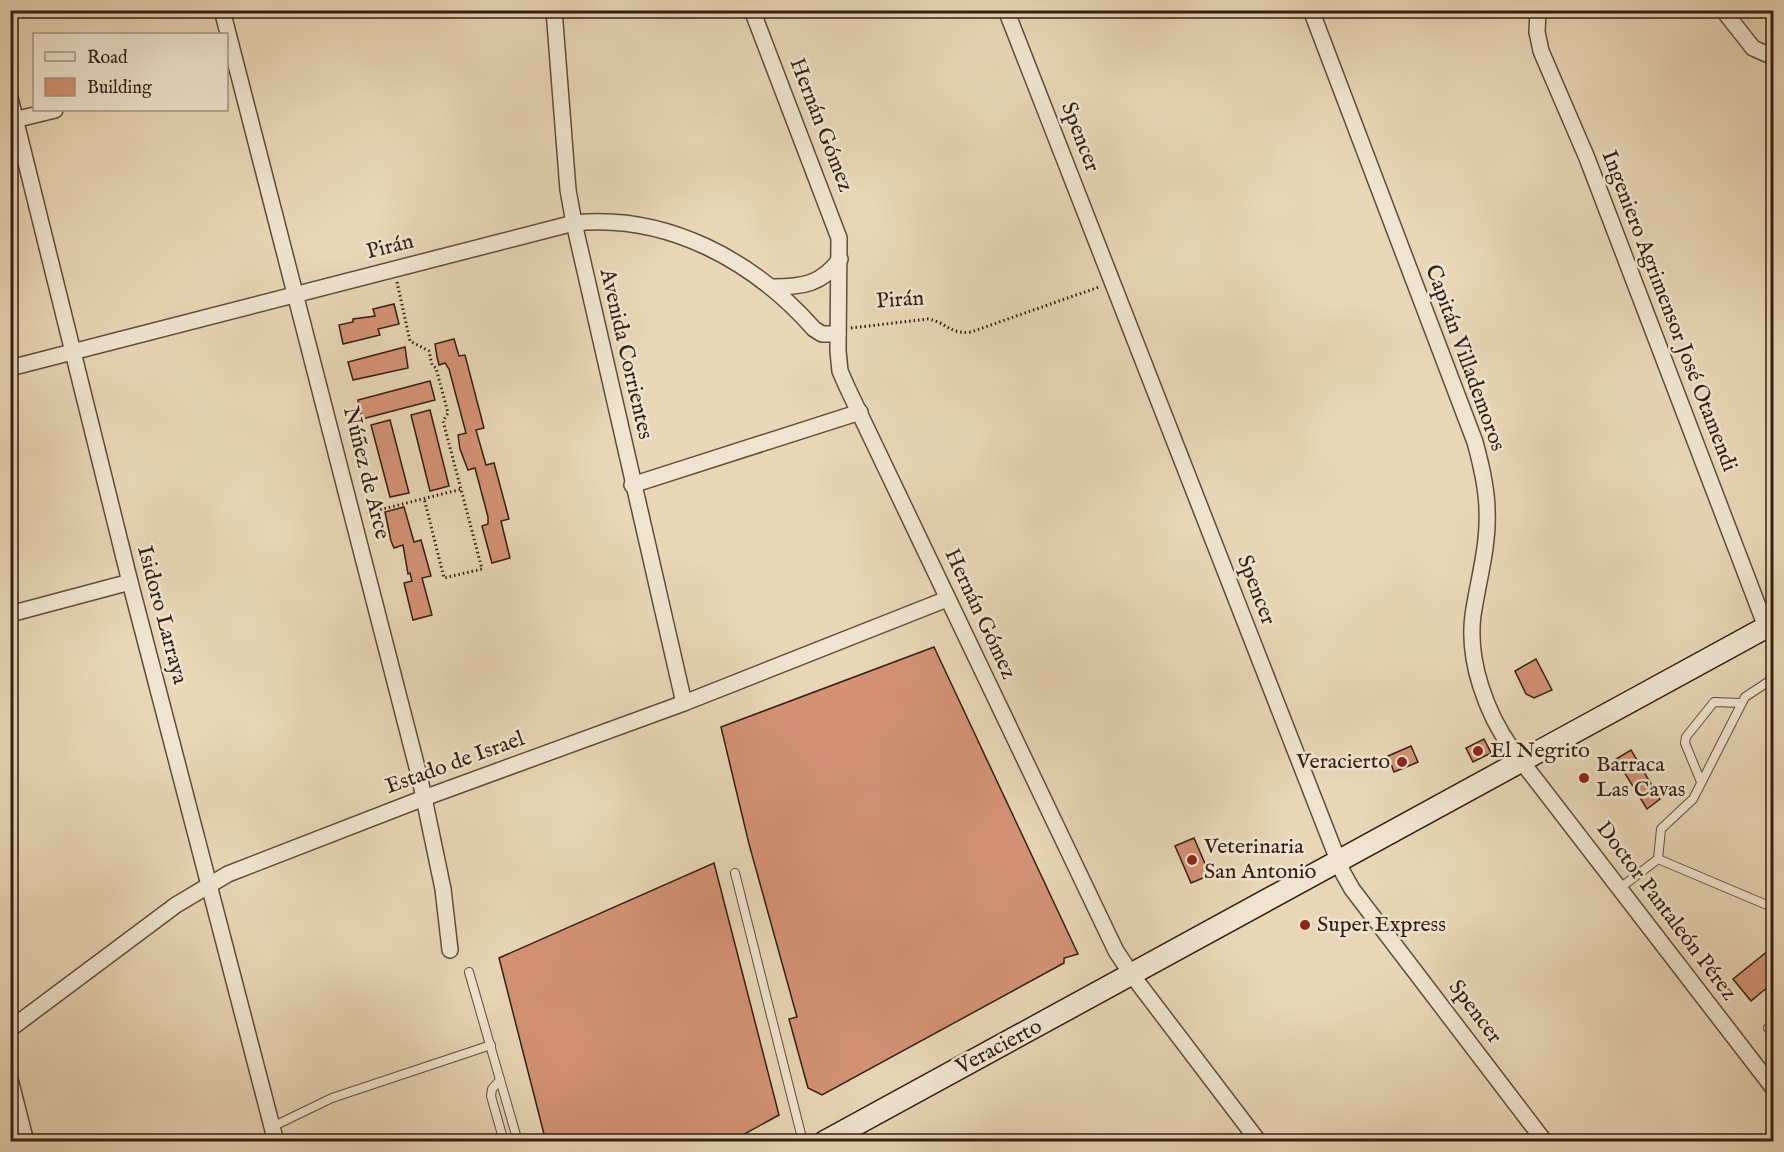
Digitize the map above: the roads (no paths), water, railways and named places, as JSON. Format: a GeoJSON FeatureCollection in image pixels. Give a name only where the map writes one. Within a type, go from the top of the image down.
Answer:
{"type":"FeatureCollection","features":[{"type":"Feature","properties":{"kind":"street","name":"Núñez de Arce"},"geometry":{"type":"LineString","coordinates":[[222,10],[226,33]]}},
{"type":"Feature","properties":{"kind":"street","name":"Avenida Corrientes"},"geometry":{"type":"LineString","coordinates":[[554,10],[568,190],[573,223],[684,704]]}},
{"type":"Feature","properties":{"kind":"street","name":"Hernán Gómez"},"geometry":{"type":"LineString","coordinates":[[752,10],[834,217],[839,238],[840,259],[838,334],[840,370],[1116,951],[1259,1142]]}},
{"type":"Feature","properties":{"kind":"street","name":"Spencer"},"geometry":{"type":"LineString","coordinates":[[1006,10],[1338,862],[1352,889],[1545,1142]]}},
{"type":"Feature","properties":{"kind":"street","name":"Capitán Villademoros"},"geometry":{"type":"LineString","coordinates":[[1311,10],[1475,442],[1487,510],[1473,616],[1473,658],[1490,708],[1504,738],[1522,760]]}},
{"type":"Feature","properties":{"kind":"street","name":"Ingeniero Agrimensor José Otamendi"},"geometry":{"type":"LineString","coordinates":[[1538,10],[1537,32],[1541,51],[1587,158],[1770,625]]}},
{"type":"Feature","properties":{"kind":"street"},"geometry":{"type":"LineString","coordinates":[[1723,10],[1753,48],[1773,58]]}},
{"type":"Feature","properties":{"kind":"street","name":"Núñez de Arce"},"geometry":{"type":"LineString","coordinates":[[228,47],[231,65],[297,294],[424,798],[443,888],[450,950]]}},
{"type":"Feature","properties":{"kind":"street","name":"Isidoro Larraya"},"geometry":{"type":"LineString","coordinates":[[10,98],[13,120],[130,582],[274,1134]]}},
{"type":"Feature","properties":{"kind":"street"},"geometry":{"type":"LineString","coordinates":[[13,120],[51,111]]}},
{"type":"Feature","properties":{"kind":"street","name":"Pirán"},"geometry":{"type":"LineString","coordinates":[[10,368],[573,223],[610,221],[661,229],[726,255],[773,286],[814,329],[822,334],[838,334]]}},
{"type":"Feature","properties":{"kind":"street"},"geometry":{"type":"LineString","coordinates":[[773,286],[802,287],[814,283],[833,268],[840,259]]}},
{"type":"Feature","properties":{"kind":"street"},"geometry":{"type":"LineString","coordinates":[[632,484],[860,412]]}},
{"type":"Feature","properties":{"kind":"street"},"geometry":{"type":"LineString","coordinates":[[10,614],[130,582]]}},
{"type":"Feature","properties":{"kind":"street","name":"Estado de Israel"},"geometry":{"type":"LineString","coordinates":[[10,1029],[176,905],[210,883],[271,856],[424,798],[684,704],[947,599]]}},
{"type":"Feature","properties":{"kind":"street","name":"Veracierto"},"geometry":{"type":"LineString","coordinates":[[824,1142],[1770,625]]}},
{"type":"Feature","properties":{"kind":"street","name":"Doctor Pantaleón Pérez"},"geometry":{"type":"LineString","coordinates":[[1522,760],[1773,1089]]}},
{"type":"Feature","properties":{"kind":"street"},"geometry":{"type":"LineString","coordinates":[[10,1079],[26,1142]]}},
{"type":"Feature","properties":{"kind":"lane"},"geometry":{"type":"LineString","coordinates":[[1620,888],[1658,859],[1661,829],[1693,799],[1741,703],[1750,691],[1773,678]]}},
{"type":"Feature","properties":{"kind":"lane"},"geometry":{"type":"LineString","coordinates":[[1701,782],[1686,750],[1686,737],[1714,702],[1741,703]]}},
{"type":"Feature","properties":{"kind":"lane"},"geometry":{"type":"LineString","coordinates":[[1658,859],[1773,908]]}},
{"type":"Feature","properties":{"kind":"lane"},"geometry":{"type":"LineString","coordinates":[[735,873],[803,1142]]}},
{"type":"Feature","properties":{"kind":"lane"},"geometry":{"type":"LineString","coordinates":[[469,972],[518,1142]]}},
{"type":"Feature","properties":{"kind":"lane"},"geometry":{"type":"LineString","coordinates":[[274,1134],[332,1098],[491,1045]]}},
{"type":"Feature","properties":{"kind":"lane"},"geometry":{"type":"LineString","coordinates":[[500,1080],[492,1089],[491,1096],[504,1142]]}},
{"type":"Feature","properties":{"kind":"place","name":"El Negrito"},"geometry":{"type":"Point","coordinates":[1478,751]}},
{"type":"Feature","properties":{"kind":"place","name":"Veracierto"},"geometry":{"type":"Point","coordinates":[1402,762]}},
{"type":"Feature","properties":{"kind":"place","name":"Barraca Las Cavas"},"geometry":{"type":"Point","coordinates":[1584,778]}},
{"type":"Feature","properties":{"kind":"place","name":"Veterinaria San Antonio"},"geometry":{"type":"Point","coordinates":[1192,860]}},
{"type":"Feature","properties":{"kind":"place","name":"Super Express"},"geometry":{"type":"Point","coordinates":[1305,925]}}]}
